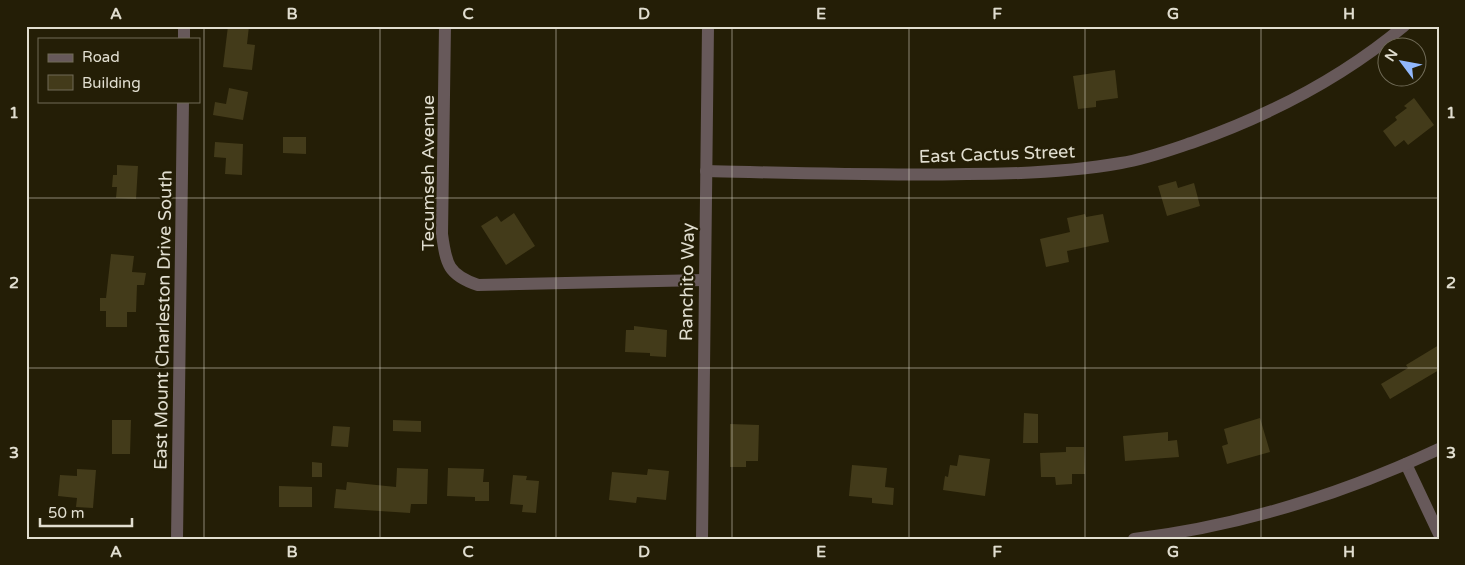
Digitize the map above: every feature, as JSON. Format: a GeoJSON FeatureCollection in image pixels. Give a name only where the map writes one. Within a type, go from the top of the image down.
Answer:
{"type":"FeatureCollection","features":[{"type":"Feature","properties":{"kind":"street","name":"Tecumseh Avenue"},"geometry":{"type":"LineString","coordinates":[[445,26],[442,234],[445,258],[452,272],[462,280],[478,285],[704,280]]}},
{"type":"Feature","properties":{"kind":"street","name":"Ranchito Way"},"geometry":{"type":"LineString","coordinates":[[702,539],[708,26]]}},
{"type":"Feature","properties":{"kind":"street","name":"East Cactus Street"},"geometry":{"type":"LineString","coordinates":[[706,171],[922,175],[1009,174],[1048,173],[1122,163],[1158,155],[1240,125],[1336,76],[1363,59],[1404,26]]}},
{"type":"Feature","properties":{"kind":"street","name":"East Mount Charleston Drive South"},"geometry":{"type":"LineString","coordinates":[[177,539],[184,102]]}},
{"type":"Feature","properties":{"kind":"street"},"geometry":{"type":"LineString","coordinates":[[1134,539],[1208,526],[1282,508],[1355,485],[1439,449]]}},
{"type":"Feature","properties":{"kind":"street"},"geometry":{"type":"LineString","coordinates":[[1406,464],[1439,534]]}},
{"type":"Feature","properties":{"kind":"building"},"geometry":{"type":"Polygon","coordinates":[[[228,26],[249,26],[247,44],[255,45],[252,70],[223,67],[228,26]]]}},
{"type":"Feature","properties":{"kind":"building"},"geometry":{"type":"Polygon","coordinates":[[[1115,70],[1118,98],[1096,101],[1096,107],[1078,109],[1073,76],[1115,70]]]}},
{"type":"Feature","properties":{"kind":"building"},"geometry":{"type":"Polygon","coordinates":[[[229,88],[248,92],[243,120],[213,115],[215,102],[226,104],[229,88]]]}},
{"type":"Feature","properties":{"kind":"building"},"geometry":{"type":"Polygon","coordinates":[[[1414,98],[1434,125],[1408,145],[1404,140],[1395,147],[1383,131],[1397,120],[1395,117],[1407,108],[1404,106],[1414,98]]]}},
{"type":"Feature","properties":{"kind":"building"},"geometry":{"type":"Polygon","coordinates":[[[283,137],[306,137],[306,154],[283,153],[283,137]]]}},
{"type":"Feature","properties":{"kind":"building"},"geometry":{"type":"Polygon","coordinates":[[[215,142],[243,144],[242,175],[225,174],[226,158],[214,157],[215,142]]]}},
{"type":"Feature","properties":{"kind":"building"},"geometry":{"type":"Polygon","coordinates":[[[117,165],[138,166],[136,199],[116,198],[117,187],[112,187],[113,175],[117,175],[117,165]]]}},
{"type":"Feature","properties":{"kind":"building"},"geometry":{"type":"Polygon","coordinates":[[[1176,181],[1178,188],[1194,183],[1200,206],[1167,216],[1158,186],[1176,181]]]}},
{"type":"Feature","properties":{"kind":"building"},"geometry":{"type":"Polygon","coordinates":[[[514,213],[535,246],[506,265],[481,226],[497,216],[501,222],[514,213]]]}},
{"type":"Feature","properties":{"kind":"building"},"geometry":{"type":"Polygon","coordinates":[[[1085,214],[1086,217],[1103,214],[1109,242],[1067,251],[1069,262],[1046,267],[1040,239],[1070,232],[1067,218],[1085,214]]]}},
{"type":"Feature","properties":{"kind":"building"},"geometry":{"type":"Polygon","coordinates":[[[111,254],[134,256],[132,272],[146,273],[144,285],[137,285],[136,312],[127,312],[127,327],[106,327],[106,311],[100,311],[100,298],[106,298],[111,254]]]}},
{"type":"Feature","properties":{"kind":"building"},"geometry":{"type":"Polygon","coordinates":[[[634,326],[667,330],[666,357],[650,356],[650,353],[625,352],[626,330],[634,330],[634,326]]]}},
{"type":"Feature","properties":{"kind":"building"},"geometry":{"type":"Polygon","coordinates":[[[1439,345],[1439,370],[1390,399],[1381,384],[1408,368],[1406,365],[1439,345]]]}},
{"type":"Feature","properties":{"kind":"building"},"geometry":{"type":"Polygon","coordinates":[[[1024,413],[1038,414],[1038,443],[1023,443],[1024,413]]]}},
{"type":"Feature","properties":{"kind":"building"},"geometry":{"type":"Polygon","coordinates":[[[1260,418],[1270,452],[1227,464],[1222,446],[1228,444],[1224,429],[1260,418]]]}},
{"type":"Feature","properties":{"kind":"building"},"geometry":{"type":"Polygon","coordinates":[[[112,420],[131,420],[130,454],[112,454],[112,420]]]}},
{"type":"Feature","properties":{"kind":"building"},"geometry":{"type":"Polygon","coordinates":[[[393,420],[421,421],[421,432],[393,431],[393,420]]]}},
{"type":"Feature","properties":{"kind":"building"},"geometry":{"type":"Polygon","coordinates":[[[730,424],[759,425],[758,461],[746,461],[746,467],[730,467],[730,424]]]}},
{"type":"Feature","properties":{"kind":"building"},"geometry":{"type":"Polygon","coordinates":[[[333,426],[350,427],[348,447],[331,446],[333,426]]]}},
{"type":"Feature","properties":{"kind":"building"},"geometry":{"type":"Polygon","coordinates":[[[1168,432],[1168,441],[1177,440],[1179,457],[1125,461],[1123,436],[1168,432]]]}},
{"type":"Feature","properties":{"kind":"building"},"geometry":{"type":"Polygon","coordinates":[[[1066,447],[1084,447],[1085,474],[1072,474],[1072,484],[1056,485],[1055,477],[1041,477],[1040,453],[1066,452],[1066,447]]]}},
{"type":"Feature","properties":{"kind":"building"},"geometry":{"type":"Polygon","coordinates":[[[959,455],[990,459],[985,496],[943,490],[945,476],[948,477],[950,465],[957,466],[959,455]]]}},
{"type":"Feature","properties":{"kind":"building"},"geometry":{"type":"Polygon","coordinates":[[[312,462],[322,463],[322,477],[312,477],[312,462]]]}},
{"type":"Feature","properties":{"kind":"building"},"geometry":{"type":"Polygon","coordinates":[[[852,465],[887,468],[885,487],[894,488],[893,505],[872,503],[872,498],[849,496],[852,465]]]}},
{"type":"Feature","properties":{"kind":"building"},"geometry":{"type":"Polygon","coordinates":[[[397,468],[428,469],[427,504],[411,504],[410,513],[334,508],[336,489],[346,490],[347,482],[396,487],[397,468]]]}},
{"type":"Feature","properties":{"kind":"building"},"geometry":{"type":"Polygon","coordinates":[[[448,468],[484,469],[483,482],[489,482],[489,501],[475,501],[475,497],[447,496],[448,468]]]}},
{"type":"Feature","properties":{"kind":"building"},"geometry":{"type":"Polygon","coordinates":[[[77,469],[96,470],[93,508],[76,507],[77,498],[58,496],[60,475],[77,476],[77,469]]]}},
{"type":"Feature","properties":{"kind":"building"},"geometry":{"type":"Polygon","coordinates":[[[648,469],[669,471],[666,500],[637,497],[636,503],[609,500],[612,472],[647,475],[648,469]]]}},
{"type":"Feature","properties":{"kind":"building"},"geometry":{"type":"Polygon","coordinates":[[[513,475],[527,476],[526,480],[539,481],[536,513],[522,512],[523,505],[510,504],[513,475]]]}},
{"type":"Feature","properties":{"kind":"building"},"geometry":{"type":"Polygon","coordinates":[[[279,486],[312,487],[312,507],[279,507],[279,486]]]}}]}
